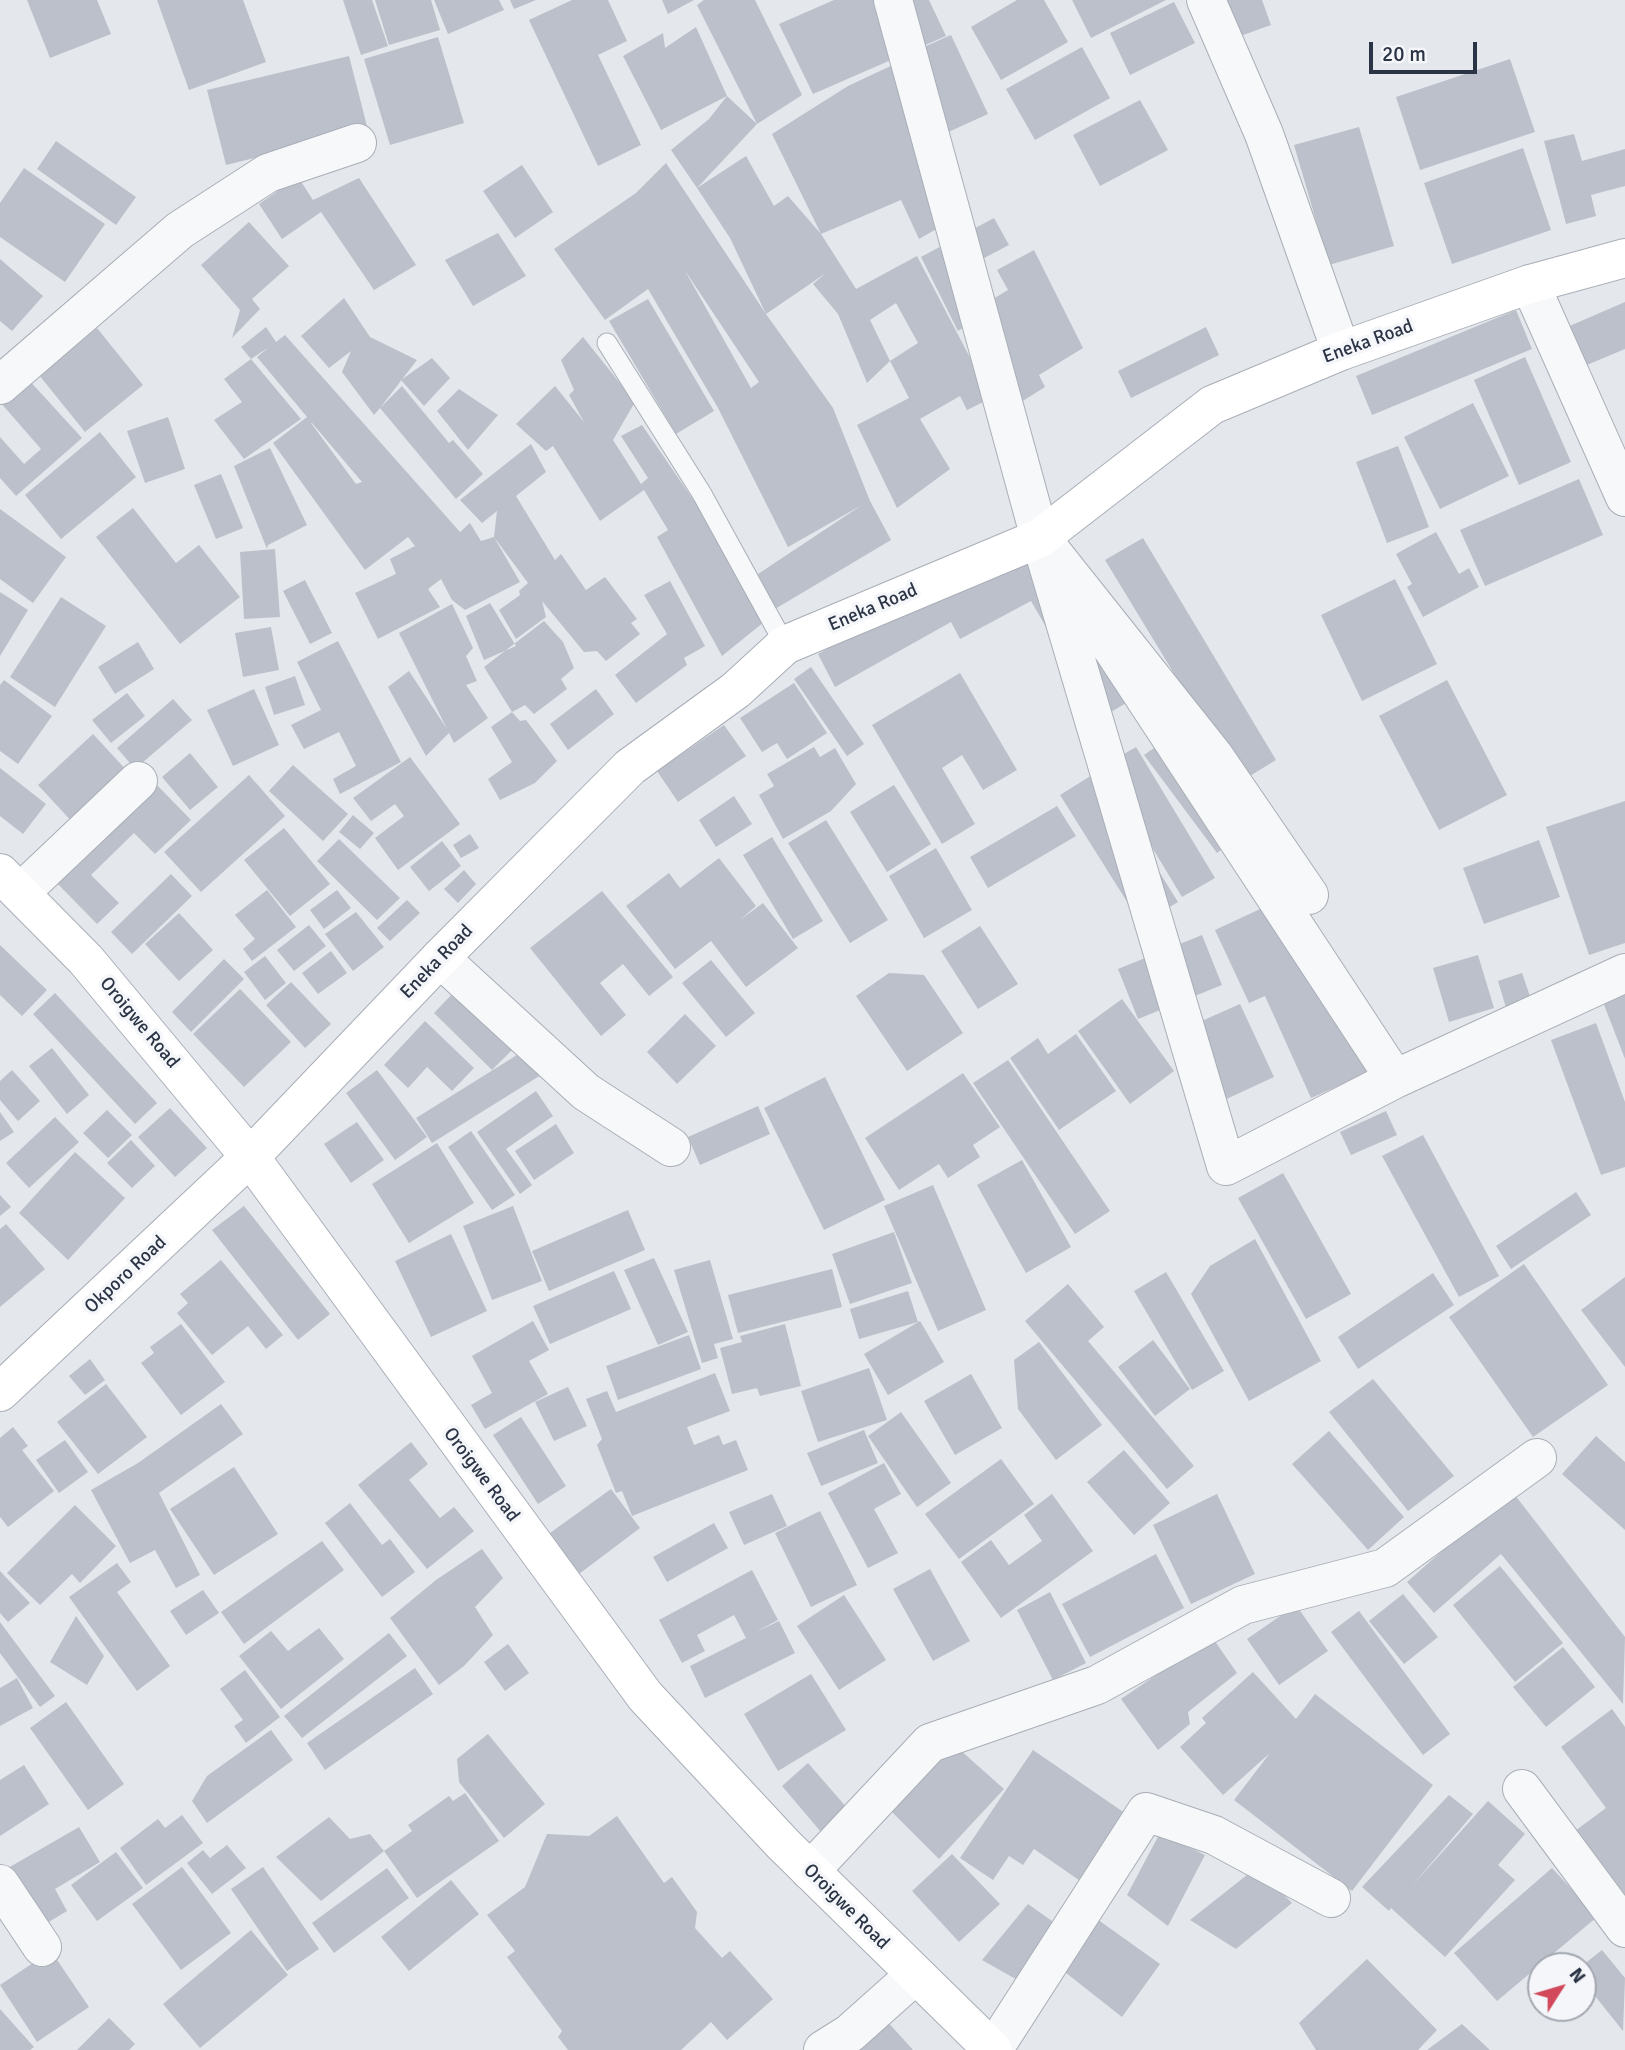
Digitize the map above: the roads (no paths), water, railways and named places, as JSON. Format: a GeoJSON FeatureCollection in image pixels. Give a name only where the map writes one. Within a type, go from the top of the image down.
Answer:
{"type":"FeatureCollection","features":[{"type":"Feature","properties":{"kind":"main road","name":"Eneka Road"},"geometry":{"type":"LineString","coordinates":[[250,1157],[440,958],[630,767],[736,691],[785,645],[1040,538],[1212,405],[1341,351],[1530,284],[1625,258]]}},
{"type":"Feature","properties":{"kind":"main road","name":"Oroigwe Road"},"geometry":{"type":"LineString","coordinates":[[10,883],[86,960],[250,1157],[645,1696],[810,1871],[993,2050]]}},
{"type":"Feature","properties":{"kind":"main road","name":"Okporo Road"},"geometry":{"type":"LineString","coordinates":[[0,1392],[250,1157]]}},
{"type":"Feature","properties":{"kind":"street"},"geometry":{"type":"LineString","coordinates":[[892,0],[1040,538],[1226,1166],[1395,1080],[1625,973]]}},
{"type":"Feature","properties":{"kind":"street"},"geometry":{"type":"LineString","coordinates":[[1206,0],[1264,134],[1341,351]]}},
{"type":"Feature","properties":{"kind":"street"},"geometry":{"type":"LineString","coordinates":[[0,385],[180,230],[268,173],[357,143]]}},
{"type":"Feature","properties":{"kind":"street"},"geometry":{"type":"LineString","coordinates":[[1530,284],[1625,497]]}},
{"type":"Feature","properties":{"kind":"street"},"geometry":{"type":"LineString","coordinates":[[1040,538],[1214,756],[1309,895],[1099,616],[1040,538]]}},
{"type":"Feature","properties":{"kind":"street"},"geometry":{"type":"LineString","coordinates":[[1040,538],[1395,1080]]}},
{"type":"Feature","properties":{"kind":"street"},"geometry":{"type":"LineString","coordinates":[[10,883],[138,781]]}},
{"type":"Feature","properties":{"kind":"street"},"geometry":{"type":"LineString","coordinates":[[440,958],[586,1092],[671,1147]]}},
{"type":"Feature","properties":{"kind":"street"},"geometry":{"type":"LineString","coordinates":[[810,1871],[930,1742],[1097,1685],[1243,1605],[1385,1568],[1537,1458]]}},
{"type":"Feature","properties":{"kind":"street"},"geometry":{"type":"LineString","coordinates":[[1522,1789],[1625,1928]]}},
{"type":"Feature","properties":{"kind":"street"},"geometry":{"type":"LineString","coordinates":[[993,2050],[1146,1812],[1214,1835],[1331,1898]]}},
{"type":"Feature","properties":{"kind":"street"},"geometry":{"type":"LineString","coordinates":[[0,1884],[42,1947]]}},
{"type":"Feature","properties":{"kind":"street"},"geometry":{"type":"LineString","coordinates":[[823,2050],[850,2033],[915,1975]]}},
{"type":"Feature","properties":{"kind":"lane"},"geometry":{"type":"LineString","coordinates":[[607,343],[702,494],[785,645]]}}]}
